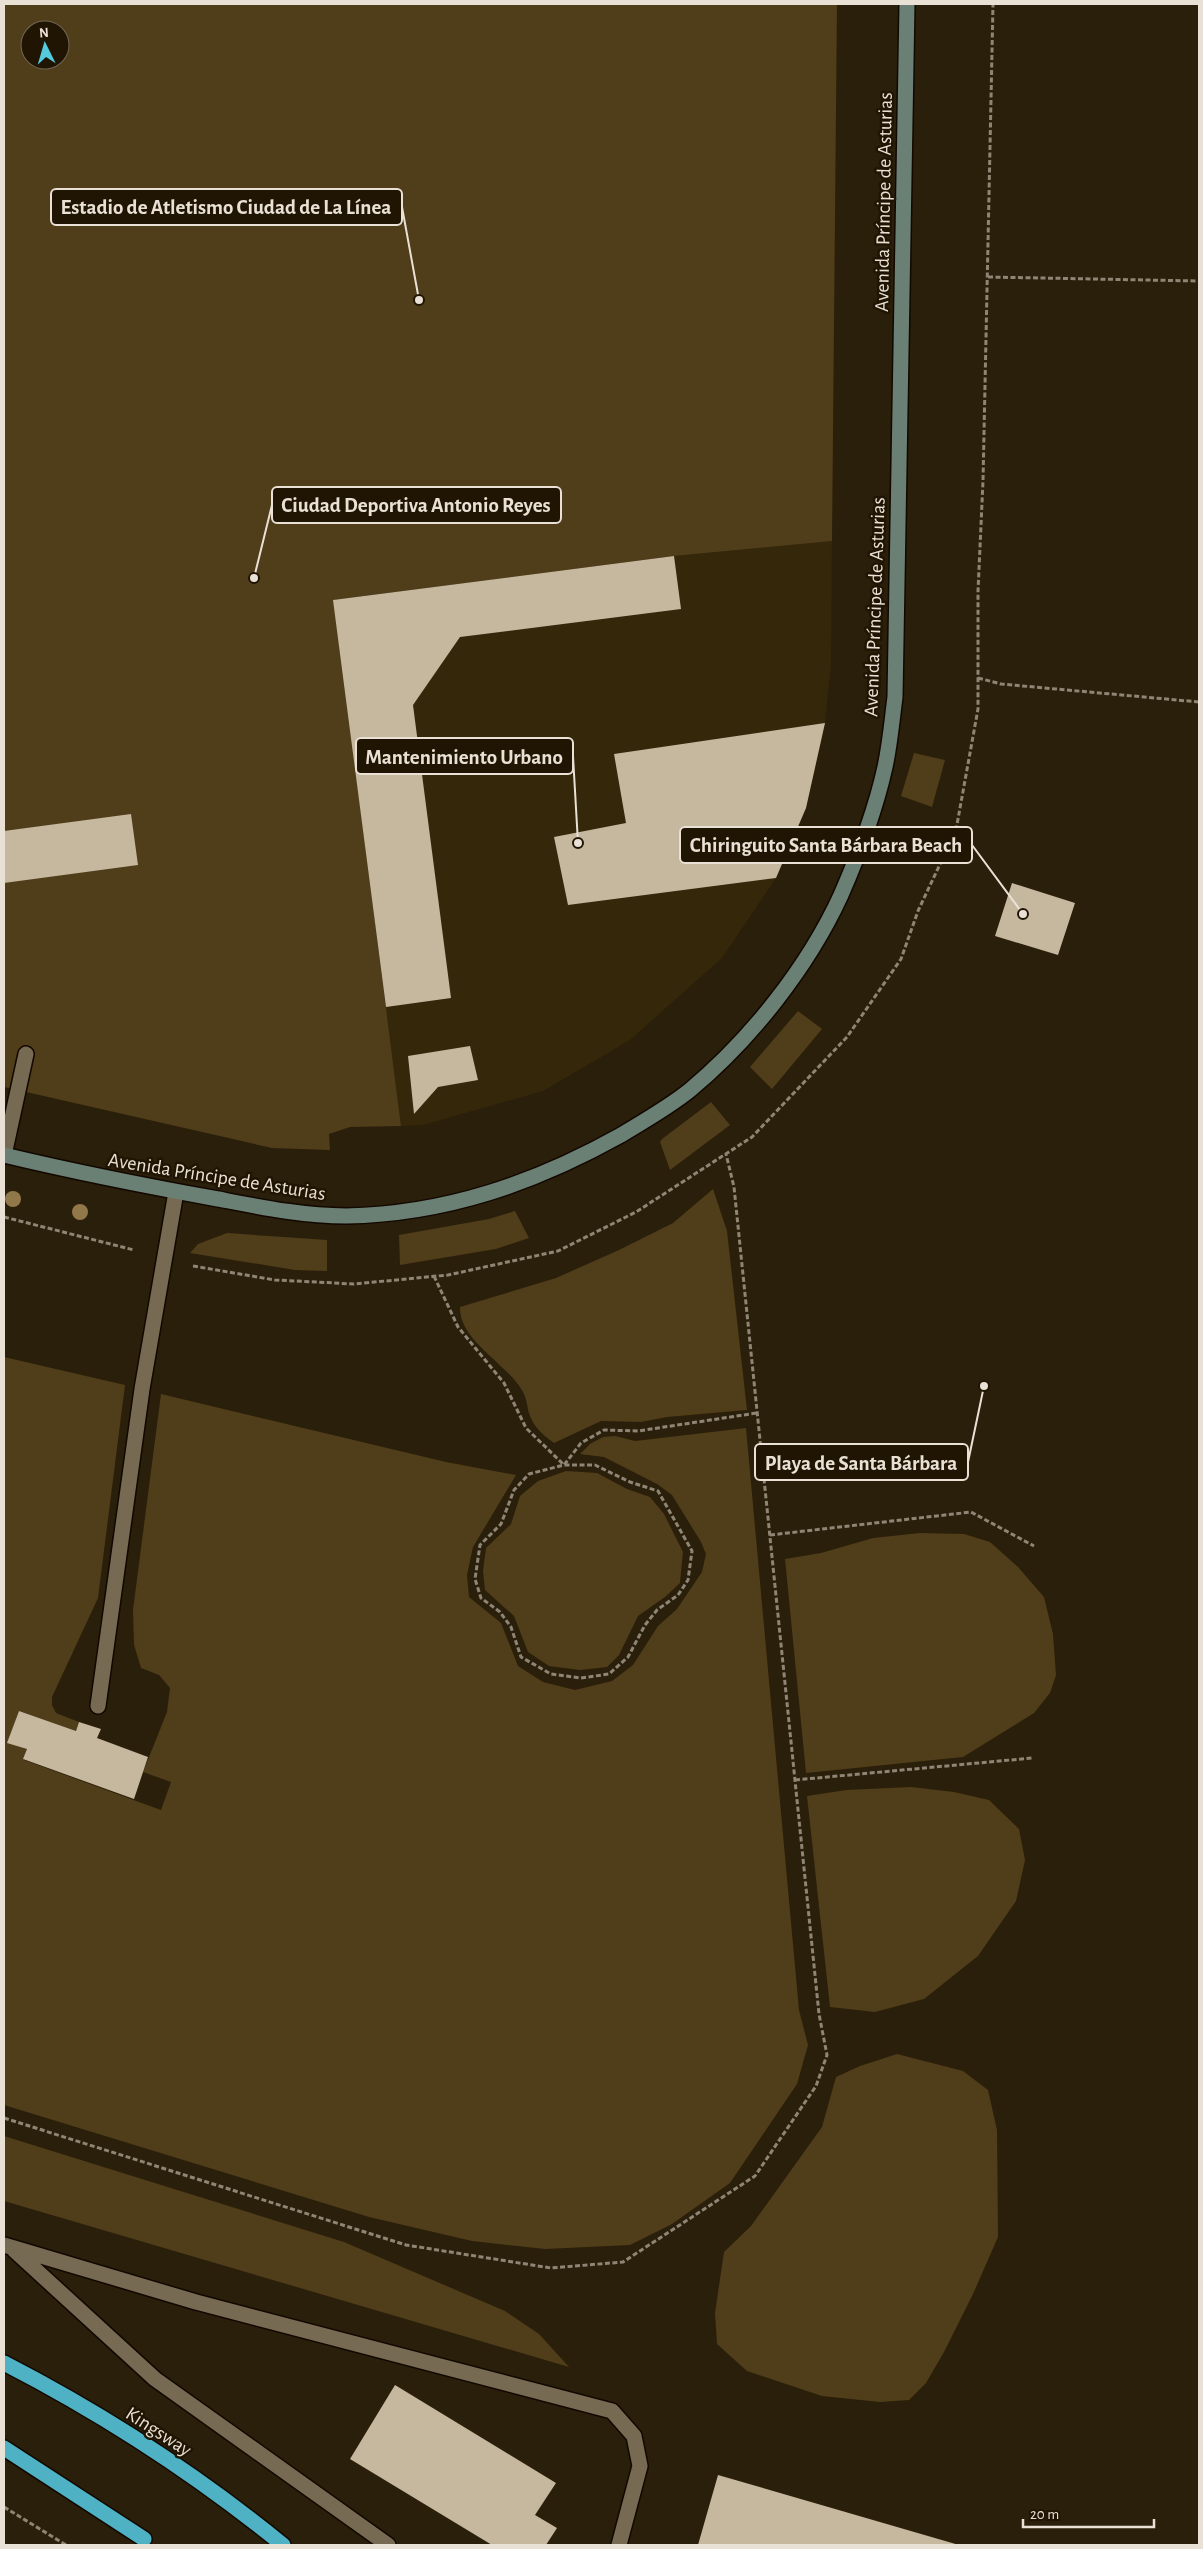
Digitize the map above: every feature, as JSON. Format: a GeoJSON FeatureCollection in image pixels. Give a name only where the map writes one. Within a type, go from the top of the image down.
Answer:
{"type":"FeatureCollection","features":[{"type":"Feature","properties":{"kind":"highway","name":"Kingsway"},"geometry":{"type":"LineString","coordinates":[[4,2364],[82,2405],[176,2465],[283,2545]]}},
{"type":"Feature","properties":{"kind":"highway"},"geometry":{"type":"LineString","coordinates":[[4,2448],[144,2538]]}},
{"type":"Feature","properties":{"kind":"main road","name":"Avenida Príncipe de Asturias"},"geometry":{"type":"LineString","coordinates":[[4,1155],[109,1180],[284,1211],[345,1216],[398,1212],[455,1202],[518,1185],[580,1158],[644,1121],[690,1090],[770,1008],[806,958],[840,897],[859,850],[884,768],[895,696],[907,4]]}},
{"type":"Feature","properties":{"kind":"lane"},"geometry":{"type":"LineString","coordinates":[[4,1155],[26,1054]]}},
{"type":"Feature","properties":{"kind":"lane"},"geometry":{"type":"LineString","coordinates":[[98,1706],[142,1389],[176,1192]]}},
{"type":"Feature","properties":{"kind":"lane"},"geometry":{"type":"LineString","coordinates":[[8,2246],[155,2379],[388,2545]]}},
{"type":"Feature","properties":{"kind":"lane"},"geometry":{"type":"LineString","coordinates":[[8,2246],[196,2302],[612,2411],[634,2436],[640,2466],[619,2545]]}},
{"type":"Feature","properties":{"kind":"path"},"geometry":{"type":"LineString","coordinates":[[4,1217],[188,1264],[275,1280],[354,1284],[434,1276],[558,1251],[636,1212],[752,1137],[847,1037],[901,959],[918,911],[956,830],[978,709],[978,591],[988,278],[993,4]]}},
{"type":"Feature","properties":{"kind":"path"},"geometry":{"type":"LineString","coordinates":[[988,278],[1199,281]]}},
{"type":"Feature","properties":{"kind":"path"},"geometry":{"type":"LineString","coordinates":[[978,678],[1001,684],[1199,702]]}},
{"type":"Feature","properties":{"kind":"path"},"geometry":{"type":"LineString","coordinates":[[4,2118],[406,2244],[551,2268],[623,2262],[755,2176],[816,2086],[827,2055],[819,2014],[734,1187],[726,1154]]}},
{"type":"Feature","properties":{"kind":"path"},"geometry":{"type":"LineString","coordinates":[[434,1276],[458,1327],[504,1383],[526,1428],[564,1464],[595,1465],[630,1482],[658,1492],[692,1552],[688,1580],[678,1595],[657,1610],[645,1625],[628,1658],[609,1674],[581,1678],[551,1674],[521,1657],[511,1627],[500,1612],[481,1598],[475,1578],[480,1545],[501,1524],[514,1490],[529,1474],[564,1464],[581,1442],[604,1430],[638,1431],[758,1413]]}},
{"type":"Feature","properties":{"kind":"path"},"geometry":{"type":"LineString","coordinates":[[770,1535],[971,1512],[1034,1546]]}},
{"type":"Feature","properties":{"kind":"path"},"geometry":{"type":"LineString","coordinates":[[795,1780],[1032,1758]]}},
{"type":"Feature","properties":{"kind":"path"},"geometry":{"type":"LineString","coordinates":[[4,2507],[66,2545]]}},
{"type":"Feature","properties":{"kind":"shaded area"},"geometry":{"type":"Polygon","coordinates":[[[4,4],[837,4],[832,541],[674,556],[334,600],[401,1126],[350,1127],[329,1134],[330,1150],[272,1148],[4,1087],[4,4]]]}},
{"type":"Feature","properties":{"kind":"shaded area"},"geometry":{"type":"Polygon","coordinates":[[[832,541],[831,665],[825,723],[806,808],[776,878],[722,958],[630,1040],[543,1091],[423,1125],[401,1126],[333,600],[674,556],[832,541]]]}},
{"type":"Feature","properties":{"kind":"shaded area"},"geometry":{"type":"Polygon","coordinates":[[[914,753],[945,760],[932,807],[901,796],[914,753]]]}},
{"type":"Feature","properties":{"kind":"shaded area"},"geometry":{"type":"Polygon","coordinates":[[[798,1011],[822,1029],[772,1089],[750,1067],[798,1011]]]}},
{"type":"Feature","properties":{"kind":"shaded area"},"geometry":{"type":"Polygon","coordinates":[[[711,1102],[730,1125],[670,1170],[660,1142],[711,1102]]]}},
{"type":"Feature","properties":{"kind":"shaded area"},"geometry":{"type":"Polygon","coordinates":[[[713,1189],[727,1231],[747,1410],[667,1417],[641,1422],[601,1421],[554,1443],[541,1433],[535,1425],[528,1410],[526,1398],[516,1381],[467,1331],[460,1307],[556,1278],[619,1250],[673,1223],[713,1189]]]}},
{"type":"Feature","properties":{"kind":"shaded area"},"geometry":{"type":"Polygon","coordinates":[[[515,1211],[529,1238],[496,1249],[400,1265],[399,1235],[489,1219],[515,1211]]]}},
{"type":"Feature","properties":{"kind":"shaded area"},"geometry":{"type":"Polygon","coordinates":[[[227,1233],[327,1240],[327,1271],[295,1270],[190,1253],[198,1244],[227,1233]]]}},
{"type":"Feature","properties":{"kind":"shaded area"},"geometry":{"type":"Polygon","coordinates":[[[4,1357],[125,1385],[98,1598],[52,1697],[52,1705],[56,1713],[79,1722],[76,1731],[19,1711],[8,1742],[27,1749],[24,1760],[161,1810],[171,1782],[143,1772],[167,1712],[170,1688],[159,1675],[141,1668],[134,1645],[133,1610],[161,1394],[446,1462],[516,1475],[473,1547],[467,1575],[469,1597],[501,1623],[518,1666],[543,1682],[575,1690],[612,1681],[633,1665],[658,1626],[677,1609],[702,1572],[706,1554],[701,1542],[672,1495],[657,1484],[604,1457],[580,1454],[590,1444],[603,1437],[615,1436],[635,1441],[746,1428],[799,2010],[808,2045],[797,2084],[730,2183],[672,2224],[630,2245],[545,2249],[472,2241],[369,2217],[4,2105],[4,1357]]]}},
{"type":"Feature","properties":{"kind":"shaded area"},"geometry":{"type":"Polygon","coordinates":[[[566,1471],[597,1473],[627,1489],[650,1497],[664,1514],[683,1552],[680,1583],[665,1597],[638,1616],[619,1655],[607,1667],[580,1670],[549,1666],[528,1652],[514,1616],[485,1590],[483,1571],[486,1548],[511,1524],[520,1496],[538,1481],[566,1471]]]}},
{"type":"Feature","properties":{"kind":"shaded area"},"geometry":{"type":"Polygon","coordinates":[[[920,1533],[964,1534],[990,1542],[1018,1567],[1044,1597],[1053,1634],[1056,1675],[1050,1693],[1034,1713],[963,1757],[806,1773],[785,1559],[821,1553],[873,1538],[920,1533]]]}},
{"type":"Feature","properties":{"kind":"shaded area"},"geometry":{"type":"Polygon","coordinates":[[[911,1787],[954,1792],[989,1800],[1019,1829],[1025,1860],[1016,1901],[978,1956],[924,1999],[875,2012],[830,2007],[807,1796],[846,1790],[911,1787]]]}},
{"type":"Feature","properties":{"kind":"shaded area"},"geometry":{"type":"Polygon","coordinates":[[[897,2054],[963,2071],[988,2090],[997,2130],[998,2237],[973,2294],[926,2383],[909,2400],[880,2402],[822,2396],[747,2371],[717,2344],[715,2313],[724,2252],[751,2226],[822,2127],[836,2077],[860,2066],[897,2054]]]}},
{"type":"Feature","properties":{"kind":"shaded area"},"geometry":{"type":"Polygon","coordinates":[[[4,2136],[344,2242],[505,2311],[539,2334],[569,2367],[4,2201],[4,2136]]]}},
{"type":"Feature","properties":{"kind":"building"},"geometry":{"type":"Polygon","coordinates":[[[674,556],[681,609],[460,637],[413,705],[451,998],[386,1007],[333,600],[674,556]]]}},
{"type":"Feature","properties":{"kind":"building"},"geometry":{"type":"Polygon","coordinates":[[[825,723],[806,808],[776,878],[568,905],[554,837],[626,823],[614,754],[825,723]]]}},
{"type":"Feature","properties":{"kind":"building"},"geometry":{"type":"Polygon","coordinates":[[[131,814],[138,865],[4,883],[4,831],[131,814]]]}},
{"type":"Feature","properties":{"kind":"building"},"geometry":{"type":"Polygon","coordinates":[[[1012,883],[1075,903],[1058,955],[995,936],[1012,883]]]}},
{"type":"Feature","properties":{"kind":"building"},"geometry":{"type":"Polygon","coordinates":[[[470,1046],[478,1080],[438,1087],[414,1114],[408,1056],[470,1046]]]}},
{"type":"Feature","properties":{"kind":"building"},"geometry":{"type":"Polygon","coordinates":[[[19,1711],[76,1731],[79,1722],[101,1729],[97,1738],[148,1757],[134,1799],[23,1759],[27,1749],[7,1743],[19,1711]]]}},
{"type":"Feature","properties":{"kind":"building"},"geometry":{"type":"Polygon","coordinates":[[[395,2385],[556,2483],[535,2515],[557,2528],[546,2545],[492,2545],[350,2459],[395,2385]]]}},
{"type":"Feature","properties":{"kind":"building"},"geometry":{"type":"Polygon","coordinates":[[[718,2475],[959,2545],[698,2545],[718,2475]]]}},
{"type":"Feature","properties":{"kind":"place","name":"Estadio de Atletismo Ciudad de La Línea"},"geometry":{"type":"Point","coordinates":[419,300]}},
{"type":"Feature","properties":{"kind":"place","name":"Ciudad Deportiva Antonio Reyes"},"geometry":{"type":"Point","coordinates":[254,578]}},
{"type":"Feature","properties":{"kind":"place","name":"Mantenimiento Urbano"},"geometry":{"type":"Point","coordinates":[578,843]}},
{"type":"Feature","properties":{"kind":"place","name":"Chiringuito Santa Bárbara Beach"},"geometry":{"type":"Point","coordinates":[1023,914]}},
{"type":"Feature","properties":{"kind":"place","name":"Playa de Santa Bárbara"},"geometry":{"type":"Point","coordinates":[984,1386]}}]}
